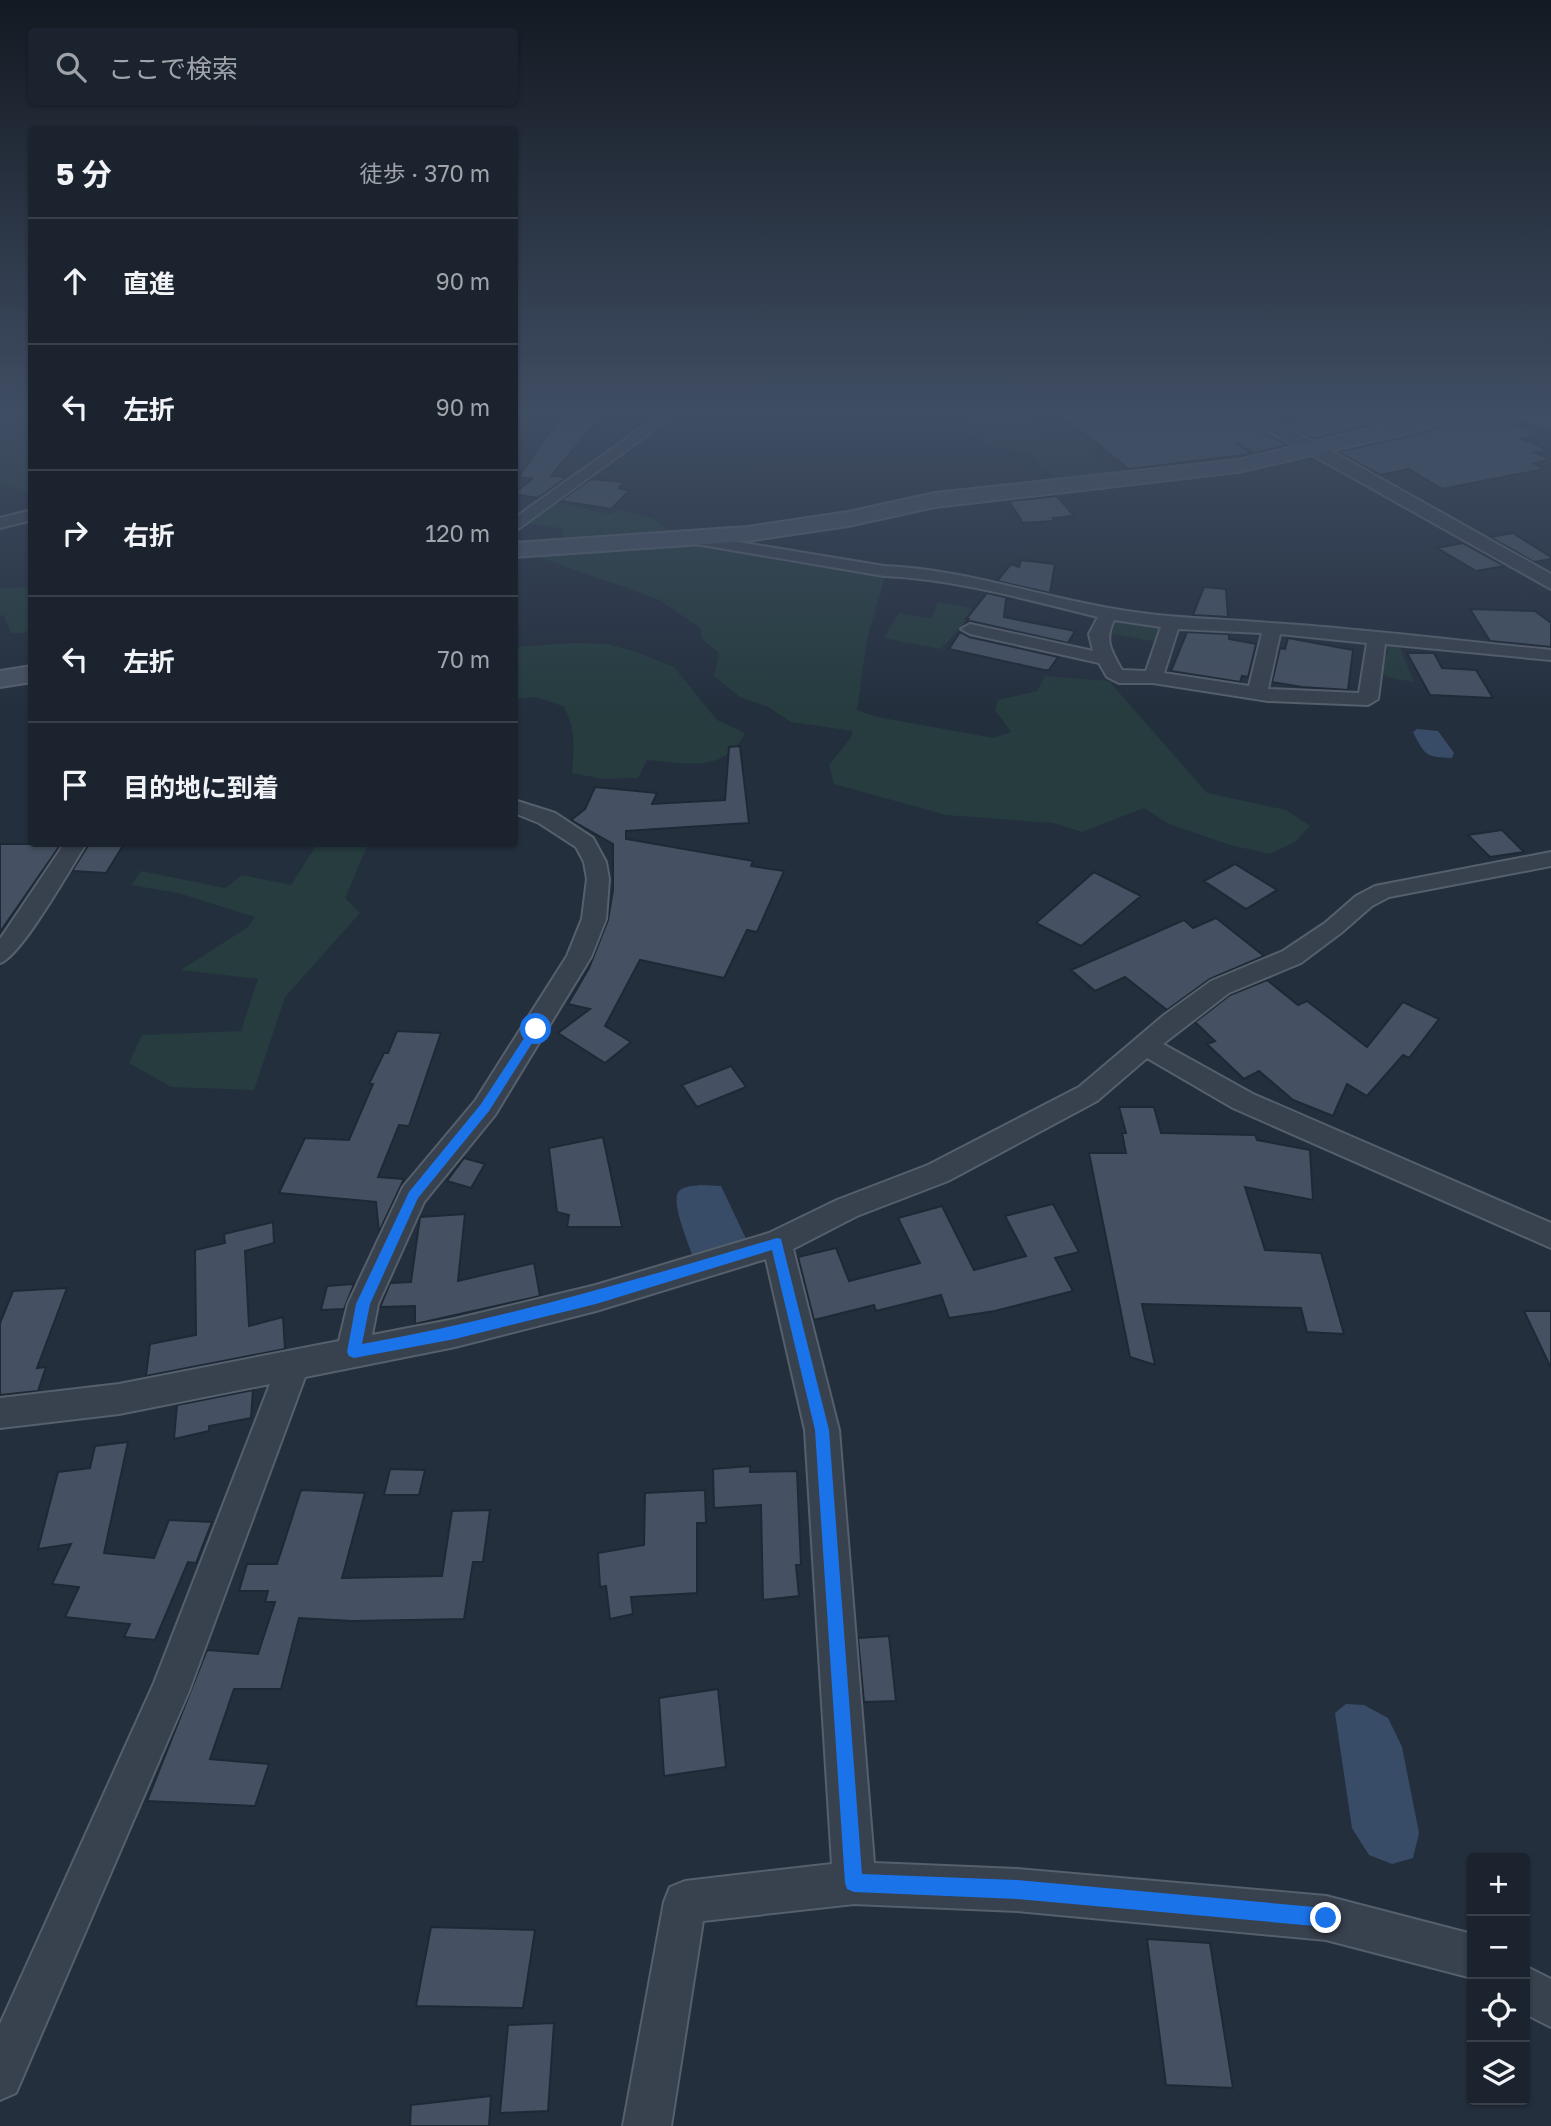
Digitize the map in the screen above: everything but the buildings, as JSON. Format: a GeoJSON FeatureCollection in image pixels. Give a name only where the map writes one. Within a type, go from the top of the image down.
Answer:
{"type":"FeatureCollection","features":[{"type":"Feature","properties":{"kind":"main road"},"geometry":{"type":"LineString","coordinates":[[518,550],[690,539],[803,527],[880,511]]}},
{"type":"Feature","properties":{"kind":"main road"},"geometry":{"type":"LineString","coordinates":[[0,679],[28,675]]}},
{"type":"Feature","properties":{"kind":"street"},"geometry":{"type":"LineString","coordinates":[[518,524],[533,511]]}},
{"type":"Feature","properties":{"kind":"street"},"geometry":{"type":"LineString","coordinates":[[1427,511],[1546,577]]}},
{"type":"Feature","properties":{"kind":"street"},"geometry":{"type":"LineString","coordinates":[[0,523],[28,516]]}},
{"type":"Feature","properties":{"kind":"street"},"geometry":{"type":"LineString","coordinates":[[690,539],[884,571],[909,572],[971,582],[1108,614],[1171,623],[1272,628],[1551,655]]}},
{"type":"Feature","properties":{"kind":"street"},"geometry":{"type":"LineString","coordinates":[[1108,614],[1098,634],[1107,659],[1119,677],[1153,677],[1257,694],[1368,699],[1377,639]]}},
{"type":"Feature","properties":{"kind":"street"},"geometry":{"type":"LineString","coordinates":[[1153,677],[1171,623]]}},
{"type":"Feature","properties":{"kind":"street"},"geometry":{"type":"LineString","coordinates":[[1257,694],[1272,628]]}},
{"type":"Feature","properties":{"kind":"street"},"geometry":{"type":"LineString","coordinates":[[970,629],[1107,659]]}},
{"type":"Feature","properties":{"kind":"street"},"geometry":{"type":"LineString","coordinates":[[354,1352],[363,1304],[413,1195],[485,1108],[579,957],[594,919],[598,879],[595,862],[585,843],[547,818],[518,807]]}},
{"type":"Feature","properties":{"kind":"street"},"geometry":{"type":"LineString","coordinates":[[0,955],[73,847]]}},
{"type":"Feature","properties":{"kind":"street"},"geometry":{"type":"LineString","coordinates":[[0,1413],[118,1399],[455,1333],[596,1298],[777,1243],[848,1208],[938,1173],[1088,1094],[1173,1021],[1220,987],[1292,957],[1333,928],[1364,901],[1383,891],[1551,859]]}},
{"type":"Feature","properties":{"kind":"street"},"geometry":{"type":"LineString","coordinates":[[1146,1046],[1244,1101],[1551,1236]]}},
{"type":"Feature","properties":{"kind":"street"},"geometry":{"type":"LineString","coordinates":[[777,1243],[822,1430],[854,1883]]}},
{"type":"Feature","properties":{"kind":"street"},"geometry":{"type":"LineString","coordinates":[[0,2077],[170,1691],[292,1365]]}},
{"type":"Feature","properties":{"kind":"street"},"geometry":{"type":"LineString","coordinates":[[647,2126],[685,1902],[854,1883],[1017,1890],[1326,1918],[1467,1955]]}},
{"type":"Feature","properties":{"kind":"street"},"geometry":{"type":"LineString","coordinates":[[1530,1991],[1551,2005]]}},
{"type":"Feature","properties":{"kind":"green space"},"geometry":{"type":"Polygon","coordinates":[[[546,511],[597,511],[610,514],[625,511],[654,519],[677,537],[560,544],[563,529],[530,523],[546,511]]]}},
{"type":"Feature","properties":{"kind":"green space"},"geometry":{"type":"Polygon","coordinates":[[[694,545],[886,573],[867,639],[857,710],[877,717],[994,738],[1011,732],[995,710],[998,700],[1037,691],[1045,676],[1109,681],[1207,793],[1286,810],[1310,826],[1295,842],[1270,854],[1230,845],[1169,824],[1144,808],[1082,832],[1053,823],[946,815],[834,784],[829,765],[850,739],[853,731],[791,722],[768,707],[740,697],[714,676],[719,653],[702,639],[700,628],[660,600],[536,556],[694,545]]]}},
{"type":"Feature","properties":{"kind":"green space"},"geometry":{"type":"Polygon","coordinates":[[[28,587],[28,630],[11,633],[4,616],[0,615],[0,588],[28,587]]]}},
{"type":"Feature","properties":{"kind":"green space"},"geometry":{"type":"Polygon","coordinates":[[[938,602],[972,608],[966,621],[941,649],[884,638],[899,613],[931,619],[938,602]]]}},
{"type":"Feature","properties":{"kind":"green space"},"geometry":{"type":"Polygon","coordinates":[[[1111,621],[1157,624],[1163,629],[1158,642],[1108,633],[1111,621]]]}},
{"type":"Feature","properties":{"kind":"green space"},"geometry":{"type":"Polygon","coordinates":[[[608,644],[636,652],[674,667],[717,720],[745,733],[727,755],[703,763],[647,760],[638,778],[603,779],[572,773],[572,730],[563,706],[535,697],[518,699],[518,647],[608,644]]]}},
{"type":"Feature","properties":{"kind":"green space"},"geometry":{"type":"Polygon","coordinates":[[[1399,645],[1414,682],[1387,677],[1382,673],[1389,646],[1399,645]]]}},
{"type":"Feature","properties":{"kind":"green space"},"geometry":{"type":"Polygon","coordinates":[[[315,847],[367,847],[345,898],[360,913],[285,997],[254,1090],[171,1087],[129,1063],[142,1035],[241,1031],[258,979],[181,970],[248,927],[255,917],[178,893],[131,885],[141,871],[225,888],[242,875],[291,885],[315,847]]]}},
{"type":"Feature","properties":{"kind":"water"},"geometry":{"type":"Polygon","coordinates":[[[1417,729],[1438,731],[1454,753],[1452,758],[1427,754],[1413,732],[1417,729]]]}},
{"type":"Feature","properties":{"kind":"water"},"geometry":{"type":"Polygon","coordinates":[[[721,1186],[747,1241],[693,1257],[678,1213],[677,1196],[684,1188],[721,1186]]]}},
{"type":"Feature","properties":{"kind":"water"},"geometry":{"type":"Polygon","coordinates":[[[1346,1704],[1364,1705],[1388,1718],[1402,1747],[1419,1833],[1413,1858],[1392,1864],[1369,1855],[1352,1828],[1335,1713],[1346,1704]]]}},
{"type":"Feature","properties":{"kind":"route"},"geometry":{"type":"LineString","coordinates":[[536,1029],[485,1108],[413,1195],[363,1304],[354,1352],[455,1333],[596,1298],[777,1243],[822,1430],[854,1883],[1017,1890],[1326,1918]]}}]}
